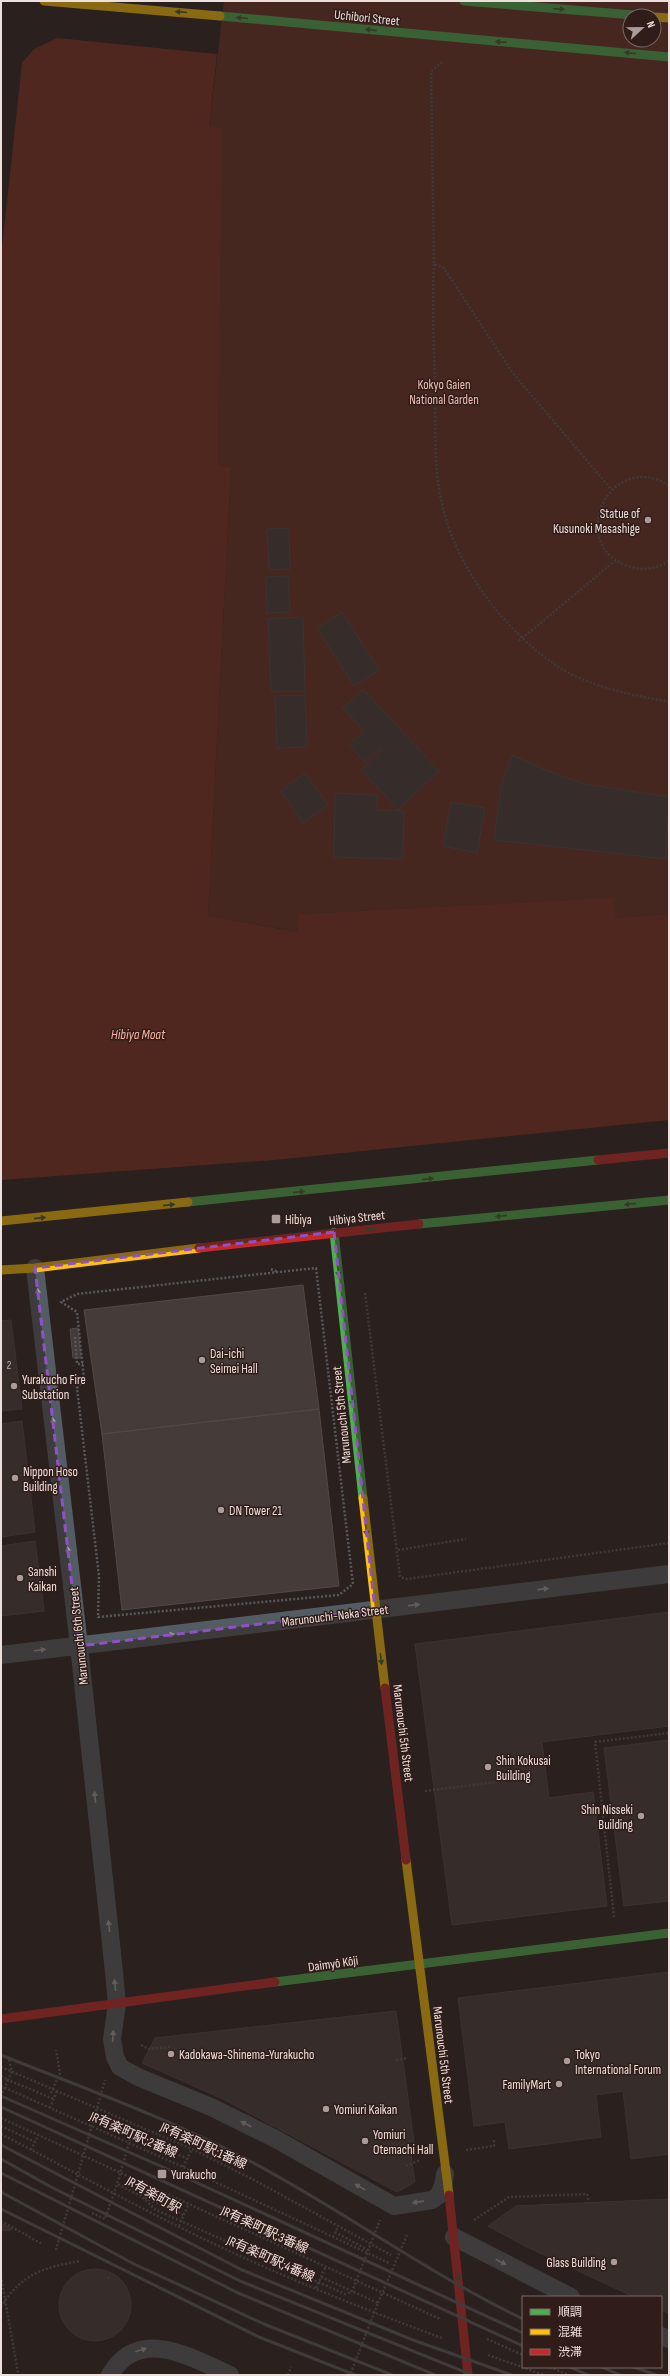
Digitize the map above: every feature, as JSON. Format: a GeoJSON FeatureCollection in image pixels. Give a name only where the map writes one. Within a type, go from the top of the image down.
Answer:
{"type":"FeatureCollection","features":[{"type":"Feature","properties":{"kind":"main road","name":"Uchibori Street"},"geometry":{"type":"LineString","coordinates":[[38,1],[669,57]]}},
{"type":"Feature","properties":{"kind":"main road"},"geometry":{"type":"LineString","coordinates":[[464,1],[622,14]]}},
{"type":"Feature","properties":{"kind":"main road"},"geometry":{"type":"LineString","coordinates":[[1,1221],[669,1153]]}},
{"type":"Feature","properties":{"kind":"main road","name":"Hibiya Street"},"geometry":{"type":"LineString","coordinates":[[1,1270],[35,1268],[334,1232],[669,1200]]}},
{"type":"Feature","properties":{"kind":"main road","name":"Marunouchi 5th Street"},"geometry":{"type":"LineString","coordinates":[[334,1232],[375,1610],[454,2237],[468,2375]]}},
{"type":"Feature","properties":{"kind":"main road","name":"Daimyō Kōji"},"geometry":{"type":"LineString","coordinates":[[1,2020],[420,1963],[669,1933]]}},
{"type":"Feature","properties":{"kind":"street","name":"Marunouchi 6th Street"},"geometry":{"type":"LineString","coordinates":[[35,1268],[79,1646],[117,2004],[112,2039],[115,2057],[120,2067],[138,2077],[211,2107],[274,2138],[394,2206],[432,2200],[438,2195],[443,2186],[445,2167]]}},
{"type":"Feature","properties":{"kind":"street","name":"Marunouchi-Naka Street"},"geometry":{"type":"LineString","coordinates":[[1,1655],[669,1574]]}},
{"type":"Feature","properties":{"kind":"street"},"geometry":{"type":"LineString","coordinates":[[454,2237],[569,2296]]}},
{"type":"Feature","properties":{"kind":"street"},"geometry":{"type":"LineString","coordinates":[[110,2375],[122,2360],[135,2352],[157,2348],[176,2351],[230,2375]]}},
{"type":"Feature","properties":{"kind":"path"},"geometry":{"type":"LineString","coordinates":[[442,62],[431,72],[437,472],[442,507],[451,535],[486,598],[509,626],[558,666],[614,689],[669,702]]}},
{"type":"Feature","properties":{"kind":"path"},"geometry":{"type":"LineString","coordinates":[[434,264],[444,268],[512,372],[611,490]]}},
{"type":"Feature","properties":{"kind":"path"},"geometry":{"type":"LineString","coordinates":[[669,485],[651,477],[640,477],[620,483],[611,490],[600,508],[598,529],[605,549],[616,560],[641,569],[652,568],[669,561]]}},
{"type":"Feature","properties":{"kind":"path"},"geometry":{"type":"LineString","coordinates":[[519,641],[616,560]]}},
{"type":"Feature","properties":{"kind":"path"},"geometry":{"type":"LineString","coordinates":[[316,1268],[353,1584],[339,1594],[98,1617],[99,1576],[77,1388],[84,1379],[77,1312],[61,1302],[76,1294],[278,1272],[316,1268]]}},
{"type":"Feature","properties":{"kind":"path"},"geometry":{"type":"LineString","coordinates":[[271,1269],[278,1272]]}},
{"type":"Feature","properties":{"kind":"path"},"geometry":{"type":"LineString","coordinates":[[364,1287],[398,1550],[400,1576],[407,1579],[669,1542]]}},
{"type":"Feature","properties":{"kind":"path"},"geometry":{"type":"LineString","coordinates":[[75,1337],[77,1364],[83,1364]]}},
{"type":"Feature","properties":{"kind":"path"},"geometry":{"type":"LineString","coordinates":[[398,1550],[466,1539]]}},
{"type":"Feature","properties":{"kind":"path"},"geometry":{"type":"LineString","coordinates":[[614,1919],[595,1742],[669,1733]]}},
{"type":"Feature","properties":{"kind":"path"},"geometry":{"type":"LineString","coordinates":[[425,1791],[497,1782]]}},
{"type":"Feature","properties":{"kind":"path"},"geometry":{"type":"LineString","coordinates":[[141,2045],[149,2049],[171,2046]]}},
{"type":"Feature","properties":{"kind":"path"},"geometry":{"type":"LineString","coordinates":[[51,2093],[60,2073],[56,2050]]}},
{"type":"Feature","properties":{"kind":"path"},"geometry":{"type":"LineString","coordinates":[[396,2060],[408,2058]]}},
{"type":"Feature","properties":{"kind":"path"},"geometry":{"type":"LineString","coordinates":[[1,2097],[12,2071],[9,2060]]}},
{"type":"Feature","properties":{"kind":"path","name":"JR有楽町駅;1番線"},"geometry":{"type":"LineString","coordinates":[[1,2067],[192,2149],[256,2181],[391,2255]]}},
{"type":"Feature","properties":{"kind":"path"},"geometry":{"type":"LineString","coordinates":[[1,2076],[54,2099]]}},
{"type":"Feature","properties":{"kind":"path"},"geometry":{"type":"LineString","coordinates":[[56,2250],[106,2079]]}},
{"type":"Feature","properties":{"kind":"path","name":"JR有楽町駅;2番線"},"geometry":{"type":"LineString","coordinates":[[1,2086],[184,2167],[389,2263]]}},
{"type":"Feature","properties":{"kind":"path"},"geometry":{"type":"LineString","coordinates":[[50,2108],[58,2091]]}},
{"type":"Feature","properties":{"kind":"path","name":"JR有楽町駅;3番線"},"geometry":{"type":"LineString","coordinates":[[1,2118],[325,2268],[445,2321]]}},
{"type":"Feature","properties":{"kind":"path"},"geometry":{"type":"LineString","coordinates":[[1,2126],[35,2142]]}},
{"type":"Feature","properties":{"kind":"path"},"geometry":{"type":"LineString","coordinates":[[117,2126],[188,2159]]}},
{"type":"Feature","properties":{"kind":"path","name":"JR有楽町駅"},"geometry":{"type":"LineString","coordinates":[[132,2133],[117,2184],[141,2196],[156,2210],[345,2294],[352,2292]]}},
{"type":"Feature","properties":{"kind":"path","name":"JR有楽町駅;4番線"},"geometry":{"type":"LineString","coordinates":[[1,2134],[240,2256],[378,2315],[450,2341]]}},
{"type":"Feature","properties":{"kind":"path"},"geometry":{"type":"LineString","coordinates":[[31,2150],[38,2136]]}},
{"type":"Feature","properties":{"kind":"path"},"geometry":{"type":"LineString","coordinates":[[466,2150],[494,2146],[494,2140]]}},
{"type":"Feature","properties":{"kind":"path"},"geometry":{"type":"LineString","coordinates":[[184,2167],[192,2149]]}},
{"type":"Feature","properties":{"kind":"path"},"geometry":{"type":"LineString","coordinates":[[406,2166],[420,2160]]}},
{"type":"Feature","properties":{"kind":"path"},"geometry":{"type":"LineString","coordinates":[[92,2213],[106,2219],[117,2184]]}},
{"type":"Feature","properties":{"kind":"path"},"geometry":{"type":"LineString","coordinates":[[474,2220],[509,2198],[587,2194],[589,2202]]}},
{"type":"Feature","properties":{"kind":"path"},"geometry":{"type":"LineString","coordinates":[[141,2196],[184,2215]]}},
{"type":"Feature","properties":{"kind":"path","name":"JR有楽町駅"},"geometry":{"type":"LineString","coordinates":[[179,2226],[188,2205]]}},
{"type":"Feature","properties":{"kind":"path"},"geometry":{"type":"LineString","coordinates":[[352,2292],[380,2220]]}},
{"type":"Feature","properties":{"kind":"path"},"geometry":{"type":"LineString","coordinates":[[1,2221],[42,2244]]}},
{"type":"Feature","properties":{"kind":"path"},"geometry":{"type":"LineString","coordinates":[[333,2237],[338,2226]]}},
{"type":"Feature","properties":{"kind":"path"},"geometry":{"type":"LineString","coordinates":[[335,2232],[368,2250]]}},
{"type":"Feature","properties":{"kind":"path"},"geometry":{"type":"LineString","coordinates":[[350,2375],[406,2235]]}},
{"type":"Feature","properties":{"kind":"path"},"geometry":{"type":"LineString","coordinates":[[1,2307],[18,2284],[34,2273],[56,2265],[80,2261]]}},
{"type":"Feature","properties":{"kind":"path"},"geometry":{"type":"LineString","coordinates":[[316,2288],[325,2268]]}},
{"type":"Feature","properties":{"kind":"path"},"geometry":{"type":"LineString","coordinates":[[1,2276],[18,2373]]}},
{"type":"Feature","properties":{"kind":"path"},"geometry":{"type":"LineString","coordinates":[[108,2280],[109,2276]]}},
{"type":"Feature","properties":{"kind":"path"},"geometry":{"type":"LineString","coordinates":[[321,2277],[352,2292],[378,2302]]}},
{"type":"Feature","properties":{"kind":"path"},"geometry":{"type":"LineString","coordinates":[[480,2336],[522,2355]]}},
{"type":"Feature","properties":{"kind":"path"},"geometry":{"type":"LineString","coordinates":[[486,2354],[522,2367]]}},
{"type":"Feature","properties":{"kind":"path"},"geometry":{"type":"LineString","coordinates":[[288,2375],[291,2367]]}},
{"type":"Feature","properties":{"kind":"path"},"geometry":{"type":"LineString","coordinates":[[525,2368],[544,2375]]}},
{"type":"Feature","properties":{"kind":"path"},"geometry":{"type":"LineString","coordinates":[[552,2368],[568,2375]]}},
{"type":"Feature","properties":{"kind":"highlighted area"},"geometry":{"type":"Polygon","coordinates":[[[334,1232],[375,1610],[79,1646],[35,1268],[334,1232]]]}},
{"type":"Feature","properties":{"kind":"green space","name":"Kokyo Gaien National Garden"},"geometry":{"type":"Polygon","coordinates":[[[224,1],[669,1],[669,914],[615,918],[613,903],[578,900],[299,914],[299,932],[208,916],[231,467],[218,465],[221,128],[209,128],[224,1]]]}},
{"type":"Feature","properties":{"kind":"water","name":"Hibiya Moat"},"geometry":{"type":"Polygon","coordinates":[[[57,38],[217,54],[209,127],[222,128],[218,465],[231,467],[208,916],[298,932],[299,914],[612,898],[616,918],[669,914],[669,1120],[274,1160],[1,1180],[1,257],[22,63],[34,49],[57,38]]]}},
{"type":"Feature","properties":{"kind":"building"},"geometry":{"type":"Polygon","coordinates":[[[289,528],[290,569],[269,570],[267,529],[289,528]]]}},
{"type":"Feature","properties":{"kind":"building"},"geometry":{"type":"Polygon","coordinates":[[[288,576],[290,612],[267,613],[266,577],[288,576]]]}},
{"type":"Feature","properties":{"kind":"building"},"geometry":{"type":"Polygon","coordinates":[[[342,612],[379,670],[354,686],[317,628],[342,612]]]}},
{"type":"Feature","properties":{"kind":"building"},"geometry":{"type":"Polygon","coordinates":[[[303,617],[305,691],[271,692],[268,619],[303,617]]]}},
{"type":"Feature","properties":{"kind":"building"},"geometry":{"type":"Polygon","coordinates":[[[363,689],[439,771],[398,810],[361,770],[382,750],[380,748],[365,762],[349,745],[364,731],[343,708],[363,689]]]}},
{"type":"Feature","properties":{"kind":"building"},"geometry":{"type":"Polygon","coordinates":[[[305,695],[307,747],[277,748],[275,696],[305,695]]]}},
{"type":"Feature","properties":{"kind":"building"},"geometry":{"type":"Polygon","coordinates":[[[512,755],[548,771],[585,784],[669,797],[666,859],[494,840],[501,787],[512,755]]]}},
{"type":"Feature","properties":{"kind":"building"},"geometry":{"type":"Polygon","coordinates":[[[305,773],[328,805],[303,823],[281,791],[305,773]]]}},
{"type":"Feature","properties":{"kind":"building"},"geometry":{"type":"Polygon","coordinates":[[[335,793],[378,795],[377,810],[404,811],[403,859],[334,857],[335,793]]]}},
{"type":"Feature","properties":{"kind":"building"},"geometry":{"type":"Polygon","coordinates":[[[451,802],[485,808],[477,853],[443,846],[451,802]]]}},
{"type":"Feature","properties":{"kind":"building","name":"Dai-ichi Seimei Hall"},"geometry":{"type":"Polygon","coordinates":[[[303,1285],[319,1409],[102,1434],[84,1310],[303,1285]]]}},
{"type":"Feature","properties":{"kind":"building"},"geometry":{"type":"Polygon","coordinates":[[[11,1320],[22,1409],[1,1411],[1,1321],[11,1320]]]}},
{"type":"Feature","properties":{"kind":"building"},"geometry":{"type":"Polygon","coordinates":[[[78,1328],[81,1358],[73,1358],[70,1329],[78,1328]]]}},
{"type":"Feature","properties":{"kind":"building","name":"DN Tower 21"},"geometry":{"type":"Polygon","coordinates":[[[319,1409],[339,1586],[122,1610],[102,1434],[319,1409]]]}},
{"type":"Feature","properties":{"kind":"building","name":"Nippon Hoso Building"},"geometry":{"type":"Polygon","coordinates":[[[22,1421],[35,1532],[1,1537],[1,1424],[22,1421]]]}},
{"type":"Feature","properties":{"kind":"building","name":"Sanshi Kaikan"},"geometry":{"type":"Polygon","coordinates":[[[35,1541],[44,1611],[1,1616],[1,1546],[35,1541]]]}},
{"type":"Feature","properties":{"kind":"building","name":"Shin Kokusai Building"},"geometry":{"type":"Polygon","coordinates":[[[669,1612],[669,1726],[542,1742],[549,1798],[593,1792],[607,1906],[452,1925],[415,1644],[669,1612]]]}},
{"type":"Feature","properties":{"kind":"building","name":"Shin Nisseki Building"},"geometry":{"type":"Polygon","coordinates":[[[669,1740],[669,1901],[624,1906],[604,1748],[669,1740]]]}},
{"type":"Feature","properties":{"kind":"building","name":"Tokyo International Forum"},"geometry":{"type":"Polygon","coordinates":[[[669,1972],[669,2154],[631,2159],[623,2091],[596,2095],[601,2137],[509,2149],[505,2122],[474,2126],[458,1998],[669,1972]]]}},
{"type":"Feature","properties":{"kind":"building","name":"Yomiuri Kaikan"},"geometry":{"type":"Polygon","coordinates":[[[396,2011],[414,2142],[409,2142],[415,2182],[397,2192],[223,2099],[142,2063],[155,2038],[396,2011]]]}},
{"type":"Feature","properties":{"kind":"building","name":"Glass Building"},"geometry":{"type":"Polygon","coordinates":[[[669,2199],[669,2313],[662,2310],[662,2296],[632,2296],[525,2246],[488,2226],[516,2206],[669,2199]]]}},
{"type":"Feature","properties":{"kind":"building"},"geometry":{"type":"Polygon","coordinates":[[[1,2223],[12,2229],[1,2231],[1,2223]]]}},
{"type":"Feature","properties":{"kind":"building"},"geometry":{"type":"Polygon","coordinates":[[[95,2269],[115,2275],[125,2285],[131,2305],[125,2325],[115,2335],[95,2341],[75,2335],[65,2325],[59,2305],[65,2285],[75,2275],[95,2269]]]}},
{"type":"Feature","properties":{"kind":"railway"},"geometry":{"type":"LineString","coordinates":[[1,2055],[156,2117],[246,2159],[315,2198],[452,2281],[522,2318]]}},
{"type":"Feature","properties":{"kind":"railway"},"geometry":{"type":"LineString","coordinates":[[1,2096],[165,2168],[522,2333]]}},
{"type":"Feature","properties":{"kind":"railway"},"geometry":{"type":"LineString","coordinates":[[1,2107],[522,2346]]}},
{"type":"Feature","properties":{"kind":"railway"},"geometry":{"type":"LineString","coordinates":[[1,2145],[242,2270],[413,2340],[512,2375]]}},
{"type":"Feature","properties":{"kind":"railway"},"geometry":{"type":"LineString","coordinates":[[1,2159],[51,2187],[240,2281],[472,2375]]}},
{"type":"Feature","properties":{"kind":"railway"},"geometry":{"type":"LineString","coordinates":[[1,2173],[236,2292],[435,2375]]}},
{"type":"Feature","properties":{"kind":"railway"},"geometry":{"type":"LineString","coordinates":[[1,2192],[134,2264],[264,2324],[392,2375]]}},
{"type":"Feature","properties":{"kind":"railway"},"geometry":{"type":"LineString","coordinates":[[1,2209],[259,2337],[355,2375]]}},
{"type":"Feature","properties":{"kind":"railway"},"geometry":{"type":"LineString","coordinates":[[572,2368],[588,2375]]}},
{"type":"Feature","properties":{"kind":"railway"},"geometry":{"type":"LineString","coordinates":[[604,2368],[620,2375]]}},
{"type":"Feature","properties":{"kind":"railway"},"geometry":{"type":"LineString","coordinates":[[637,2368],[656,2375]]}},
{"type":"Feature","properties":{"kind":"traffic: fast"},"geometry":{"type":"LineString","coordinates":[[464,1],[622,14]]}},
{"type":"Feature","properties":{"kind":"traffic: fast"},"geometry":{"type":"LineString","coordinates":[[220,16],[669,57]]}},
{"type":"Feature","properties":{"kind":"traffic: fast"},"geometry":{"type":"LineString","coordinates":[[188,1202],[598,1160]]}},
{"type":"Feature","properties":{"kind":"traffic: fast"},"geometry":{"type":"LineString","coordinates":[[419,1224],[669,1200]]}},
{"type":"Feature","properties":{"kind":"traffic: fast"},"geometry":{"type":"LineString","coordinates":[[334,1232],[363,1498]]}},
{"type":"Feature","properties":{"kind":"traffic: fast"},"geometry":{"type":"LineString","coordinates":[[275,1982],[669,1933]]}},
{"type":"Feature","properties":{"kind":"traffic: slow"},"geometry":{"type":"LineString","coordinates":[[44,1],[220,16]]}},
{"type":"Feature","properties":{"kind":"traffic: slow"},"geometry":{"type":"LineString","coordinates":[[662,18],[669,18]]}},
{"type":"Feature","properties":{"kind":"traffic: slow"},"geometry":{"type":"LineString","coordinates":[[1,1221],[188,1202]]}},
{"type":"Feature","properties":{"kind":"traffic: slow"},"geometry":{"type":"LineString","coordinates":[[1,1270],[35,1268],[199,1248]]}},
{"type":"Feature","properties":{"kind":"traffic: slow"},"geometry":{"type":"LineString","coordinates":[[363,1498],[385,1688]]}},
{"type":"Feature","properties":{"kind":"traffic: slow"},"geometry":{"type":"LineString","coordinates":[[406,1860],[449,2195]]}},
{"type":"Feature","properties":{"kind":"traffic: jam"},"geometry":{"type":"LineString","coordinates":[[598,1160],[669,1153]]}},
{"type":"Feature","properties":{"kind":"traffic: jam"},"geometry":{"type":"LineString","coordinates":[[199,1248],[419,1224]]}},
{"type":"Feature","properties":{"kind":"traffic: jam"},"geometry":{"type":"LineString","coordinates":[[385,1688],[406,1860]]}},
{"type":"Feature","properties":{"kind":"traffic: jam"},"geometry":{"type":"LineString","coordinates":[[1,2019],[275,1982]]}},
{"type":"Feature","properties":{"kind":"traffic: jam"},"geometry":{"type":"LineString","coordinates":[[449,2195],[468,2375]]}},
{"type":"Feature","properties":{"kind":"place","name":"Statue of Kusunoki Masashige"},"geometry":{"type":"Point","coordinates":[648,520]}},
{"type":"Feature","properties":{"kind":"place","name":"Hibiya"},"geometry":{"type":"Point","coordinates":[276,1219]}},
{"type":"Feature","properties":{"kind":"place","name":"Dai-ichi Seimei Hall"},"geometry":{"type":"Point","coordinates":[202,1360]}},
{"type":"Feature","properties":{"kind":"place","name":"Yurakucho Fire Substation"},"geometry":{"type":"Point","coordinates":[14,1386]}},
{"type":"Feature","properties":{"kind":"place","name":"Nippon Hoso Building"},"geometry":{"type":"Point","coordinates":[15,1478]}},
{"type":"Feature","properties":{"kind":"place","name":"DN Tower 21"},"geometry":{"type":"Point","coordinates":[221,1510]}},
{"type":"Feature","properties":{"kind":"place","name":"Sanshi Kaikan"},"geometry":{"type":"Point","coordinates":[20,1578]}},
{"type":"Feature","properties":{"kind":"place","name":"Shin Kokusai Building"},"geometry":{"type":"Point","coordinates":[488,1767]}},
{"type":"Feature","properties":{"kind":"place","name":"Shin Nisseki Building"},"geometry":{"type":"Point","coordinates":[641,1816]}},
{"type":"Feature","properties":{"kind":"place","name":"Kadokawa-Shinema-Yurakucho"},"geometry":{"type":"Point","coordinates":[171,2054]}},
{"type":"Feature","properties":{"kind":"place","name":"Tokyo International Forum"},"geometry":{"type":"Point","coordinates":[567,2061]}},
{"type":"Feature","properties":{"kind":"place","name":"FamilyMart"},"geometry":{"type":"Point","coordinates":[559,2084]}},
{"type":"Feature","properties":{"kind":"place","name":"Yomiuri Kaikan"},"geometry":{"type":"Point","coordinates":[326,2109]}},
{"type":"Feature","properties":{"kind":"place","name":"Yomiuri Otemachi Hall"},"geometry":{"type":"Point","coordinates":[365,2141]}},
{"type":"Feature","properties":{"kind":"place","name":"Yurakucho"},"geometry":{"type":"Point","coordinates":[162,2174]}},
{"type":"Feature","properties":{"kind":"place","name":"Glass Building"},"geometry":{"type":"Point","coordinates":[614,2262]}}]}
